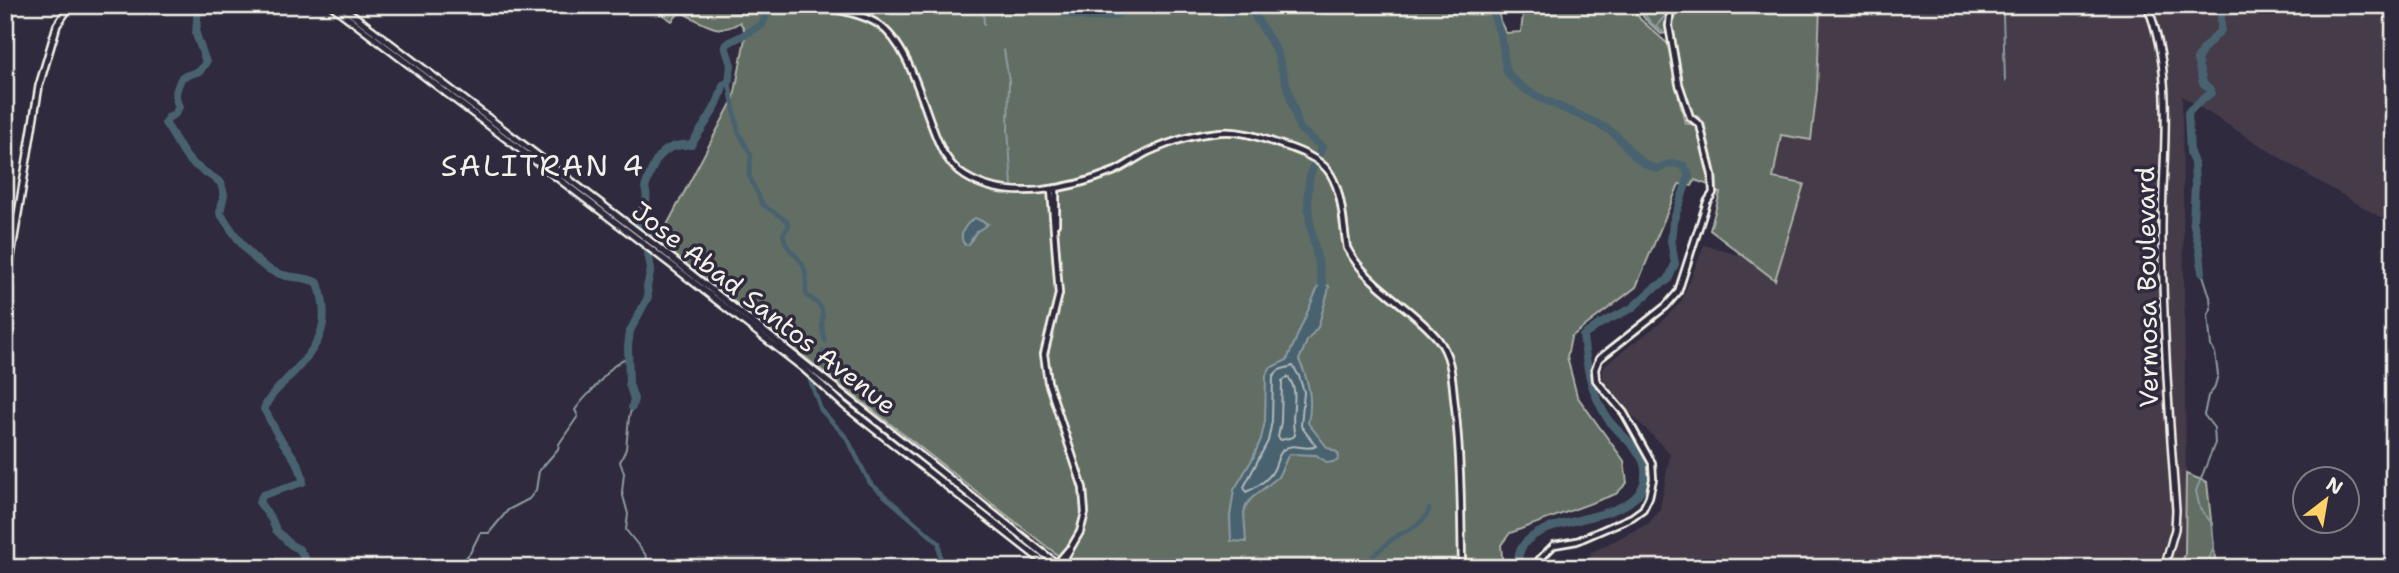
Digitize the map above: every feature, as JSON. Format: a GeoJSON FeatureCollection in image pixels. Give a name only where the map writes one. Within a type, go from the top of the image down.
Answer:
{"type":"FeatureCollection","features":[{"type":"Feature","properties":{"kind":"main road"},"geometry":{"type":"LineString","coordinates":[[5,293],[39,86],[57,25],[71,5]]}},
{"type":"Feature","properties":{"kind":"main road","name":"Jose Abad Santos Avenue"},"geometry":{"type":"LineString","coordinates":[[331,5],[646,238],[653,247],[818,376],[845,406],[1057,567]]}},
{"type":"Feature","properties":{"kind":"main road","name":"Jose Abad Santos Avenue"},"geometry":{"type":"LineString","coordinates":[[340,5],[646,246],[653,247]]}},
{"type":"Feature","properties":{"kind":"main road","name":"Vermosa Boulevard"},"geometry":{"type":"LineString","coordinates":[[2147,5],[2161,48],[2165,85],[2162,194],[2163,330],[2176,510],[2175,529],[2164,568]]}},
{"type":"Feature","properties":{"kind":"street"},"geometry":{"type":"LineString","coordinates":[[810,5],[869,20],[888,33],[902,51],[943,152],[964,176],[985,185],[1010,189],[1053,189],[1116,170],[1174,142],[1220,132],[1241,132],[1290,147],[1323,165],[1334,180],[1347,248],[1351,256],[1364,272],[1423,321],[1441,343],[1450,362],[1460,456],[1462,568]]}},
{"type":"Feature","properties":{"kind":"street"},"geometry":{"type":"LineString","coordinates":[[1540,568],[1539,560],[1554,545],[1577,541],[1620,523],[1643,509],[1649,497],[1653,463],[1624,413],[1596,380],[1595,369],[1599,359],[1666,306],[1678,292],[1707,202],[1713,194],[1712,175],[1700,125],[1690,117],[1677,77],[1669,26],[1671,5]]}},
{"type":"Feature","properties":{"kind":"street"},"geometry":{"type":"LineString","coordinates":[[1053,189],[1059,294],[1044,354],[1048,382],[1084,495],[1084,520],[1072,546],[1057,567]]}},
{"type":"Feature","properties":{"kind":"street"},"geometry":{"type":"LineString","coordinates":[[159,568],[175,563],[192,568]]}},
{"type":"Feature","properties":{"kind":"shaded area"},"geometry":{"type":"Polygon","coordinates":[[[1684,5],[2394,5],[2394,225],[2306,174],[2182,96],[2186,474],[2185,555],[2178,568],[1590,568],[1590,553],[1649,523],[1660,509],[1670,454],[1633,416],[1603,379],[1603,369],[1607,363],[1660,323],[1681,302],[1704,245],[1742,256],[1710,230],[1720,199],[1720,190],[1684,5]]]}},
{"type":"Feature","properties":{"kind":"green space"},"geometry":{"type":"Polygon","coordinates":[[[648,5],[1497,5],[1506,33],[1521,32],[1524,5],[1632,5],[1640,19],[1669,45],[1685,123],[1697,125],[1711,186],[1695,180],[1692,186],[1679,184],[1636,287],[1571,337],[1567,357],[1577,396],[1624,461],[1627,483],[1616,494],[1510,533],[1501,545],[1503,568],[1074,568],[658,242],[734,98],[746,33],[740,22],[725,28],[711,27],[683,13],[678,14],[672,21],[648,5]]]}},
{"type":"Feature","properties":{"kind":"green space"},"geometry":{"type":"Polygon","coordinates":[[[1635,5],[1667,5],[1669,33],[1661,34],[1635,5]]]}},
{"type":"Feature","properties":{"kind":"green space"},"geometry":{"type":"Polygon","coordinates":[[[1672,5],[1820,5],[1817,89],[1811,140],[1781,135],[1773,178],[1804,184],[1775,280],[1710,230],[1720,193],[1716,192],[1715,176],[1702,122],[1692,117],[1680,76],[1671,33],[1672,5]]]}},
{"type":"Feature","properties":{"kind":"green space"},"geometry":{"type":"Polygon","coordinates":[[[2186,474],[2207,482],[2216,568],[2178,568],[2185,555],[2186,474]]]}},
{"type":"Feature","properties":{"kind":"water"},"geometry":{"type":"Polygon","coordinates":[[[975,218],[988,224],[976,232],[969,244],[965,245],[963,230],[975,218]]]}},
{"type":"Feature","properties":{"kind":"water"},"geometry":{"type":"Polygon","coordinates":[[[1329,286],[1318,327],[1307,341],[1299,360],[1309,391],[1308,423],[1327,447],[1338,453],[1339,457],[1337,461],[1328,463],[1316,455],[1289,454],[1278,477],[1246,505],[1246,542],[1231,541],[1230,516],[1234,490],[1253,458],[1265,421],[1266,375],[1270,368],[1287,360],[1318,287],[1329,286]]]}},
{"type":"Feature","properties":{"kind":"waterway"},"geometry":{"type":"LineString","coordinates":[[198,5],[196,34],[206,62],[200,71],[182,77],[176,95],[179,107],[165,123],[189,160],[221,183],[224,195],[220,213],[253,257],[270,270],[318,283],[322,298],[324,312],[320,336],[307,357],[271,396],[264,409],[297,463],[303,482],[263,495],[259,502],[276,530],[299,549],[305,558],[298,568]]}},
{"type":"Feature","properties":{"kind":"waterway"},"geometry":{"type":"LineString","coordinates":[[651,238],[650,234],[641,228],[638,214],[646,202],[645,188],[651,170],[665,151],[680,145],[691,145],[718,101],[723,85],[729,82],[731,65],[725,46],[762,25],[766,15],[758,5]]}},
{"type":"Feature","properties":{"kind":"waterway"},"geometry":{"type":"LineString","coordinates":[[983,5],[984,24]]}},
{"type":"Feature","properties":{"kind":"waterway"},"geometry":{"type":"LineString","coordinates":[[1043,5],[1065,13],[1089,17],[1112,15],[1133,5]]}},
{"type":"Feature","properties":{"kind":"waterway"},"geometry":{"type":"LineString","coordinates":[[1221,5],[1229,14],[1246,7],[1252,11],[1276,50],[1300,129],[1322,147],[1308,186],[1309,216],[1323,288],[1321,293]]}},
{"type":"Feature","properties":{"kind":"waterway"},"geometry":{"type":"LineString","coordinates":[[1491,5],[1502,42],[1506,69],[1517,83],[1542,99],[1601,125],[1649,166],[1658,169],[1670,164],[1680,164],[1689,176],[1673,222],[1671,241],[1675,264],[1668,280],[1654,288],[1632,308],[1583,336],[1590,379],[1601,408],[1635,448],[1643,462],[1645,469],[1641,490],[1627,504],[1606,513],[1535,535],[1521,548],[1518,568]]}},
{"type":"Feature","properties":{"kind":"waterway"},"geometry":{"type":"LineString","coordinates":[[1638,5],[1651,23],[1663,32]]}},
{"type":"Feature","properties":{"kind":"waterway"},"geometry":{"type":"LineString","coordinates":[[1656,26],[1665,16],[1667,5]]}},
{"type":"Feature","properties":{"kind":"waterway"},"geometry":{"type":"LineString","coordinates":[[1672,12],[1674,5]]}},
{"type":"Feature","properties":{"kind":"waterway"},"geometry":{"type":"LineString","coordinates":[[2202,272],[2193,221],[2194,163],[2190,153],[2188,113],[2211,93],[2203,83],[2197,60],[2203,49],[2221,30],[2221,5]]}},
{"type":"Feature","properties":{"kind":"waterway"},"geometry":{"type":"LineString","coordinates":[[2003,14],[2005,82]]}},
{"type":"Feature","properties":{"kind":"waterway"},"geometry":{"type":"LineString","coordinates":[[1672,18],[1681,79],[1693,116]]}},
{"type":"Feature","properties":{"kind":"waterway"},"geometry":{"type":"LineString","coordinates":[[1004,50],[1009,81],[1008,129],[1012,185]]}},
{"type":"Feature","properties":{"kind":"waterway"},"geometry":{"type":"LineString","coordinates":[[729,82],[738,131],[751,155],[749,176],[763,205],[787,221],[789,226],[783,234],[785,241],[804,268],[807,296],[822,311],[825,341]]}},
{"type":"Feature","properties":{"kind":"waterway"},"geometry":{"type":"LineString","coordinates":[[1697,116],[1704,122],[1716,174],[1717,192]]}},
{"type":"Feature","properties":{"kind":"waterway"},"geometry":{"type":"LineString","coordinates":[[632,407],[634,399],[629,384],[628,346],[630,331],[648,297],[651,269],[648,253]]}},
{"type":"Feature","properties":{"kind":"waterway"},"geometry":{"type":"LineString","coordinates":[[2202,272],[2210,297],[2211,309],[2208,315],[2211,346],[2215,353],[2218,375],[2214,389],[2208,396],[2204,415],[2214,428],[2215,443],[2196,491],[2200,509],[2212,523],[2214,546],[2206,568]]}},
{"type":"Feature","properties":{"kind":"waterway"},"geometry":{"type":"LineString","coordinates":[[823,351],[810,380],[821,410],[847,438],[870,483],[939,543],[941,568]]}},
{"type":"Feature","properties":{"kind":"waterway"},"geometry":{"type":"LineString","coordinates":[[457,568],[470,553],[480,533],[489,533],[508,510],[529,499],[536,490],[539,471],[558,449],[578,416],[575,410],[613,367],[628,357]]}},
{"type":"Feature","properties":{"kind":"waterway"},"geometry":{"type":"LineString","coordinates":[[632,407],[626,449],[620,462],[624,473],[622,492],[628,514],[626,530],[645,554],[651,568]]}},
{"type":"Feature","properties":{"kind":"waterway"},"geometry":{"type":"LineString","coordinates":[[1361,568],[1395,537],[1423,520],[1429,509]]}},
{"type":"Feature","properties":{"kind":"district","name":"SALITRAN 4"},"geometry":{"type":"Point","coordinates":[543,166]}}]}
